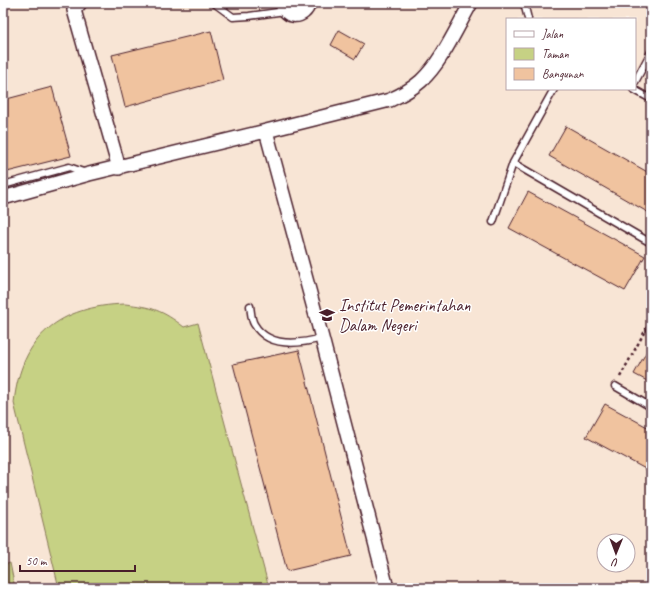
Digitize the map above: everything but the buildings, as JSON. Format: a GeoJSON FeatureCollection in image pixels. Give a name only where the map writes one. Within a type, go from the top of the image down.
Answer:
{"type":"FeatureCollection","features":[{"type":"Feature","properties":{"kind":"street"},"geometry":{"type":"LineString","coordinates":[[283,7],[290,15],[296,16],[303,14],[308,9],[309,3]]}},
{"type":"Feature","properties":{"kind":"street"},"geometry":{"type":"LineString","coordinates":[[3,198],[89,174],[119,168],[390,100],[408,91],[422,80],[436,65],[471,3]]}},
{"type":"Feature","properties":{"kind":"street"},"geometry":{"type":"LineString","coordinates":[[75,5],[119,168]]}},
{"type":"Feature","properties":{"kind":"street"},"geometry":{"type":"LineString","coordinates":[[266,131],[387,588]]}},
{"type":"Feature","properties":{"kind":"lane"},"geometry":{"type":"LineString","coordinates":[[214,3],[233,17],[249,16],[283,7]]}},
{"type":"Feature","properties":{"kind":"lane"},"geometry":{"type":"LineString","coordinates":[[524,3],[528,18]]}},
{"type":"Feature","properties":{"kind":"lane"},"geometry":{"type":"LineString","coordinates":[[636,80],[651,52]]}},
{"type":"Feature","properties":{"kind":"lane"},"geometry":{"type":"LineString","coordinates":[[493,222],[513,163],[553,90]]}},
{"type":"Feature","properties":{"kind":"lane"},"geometry":{"type":"LineString","coordinates":[[635,90],[651,99]]}},
{"type":"Feature","properties":{"kind":"lane"},"geometry":{"type":"LineString","coordinates":[[513,163],[651,243]]}},
{"type":"Feature","properties":{"kind":"lane"},"geometry":{"type":"LineString","coordinates":[[3,185],[69,168],[76,168],[89,174]]}},
{"type":"Feature","properties":{"kind":"lane"},"geometry":{"type":"LineString","coordinates":[[250,306],[253,323],[264,335],[271,339],[284,342],[301,343],[322,338]]}},
{"type":"Feature","properties":{"kind":"lane"},"geometry":{"type":"LineString","coordinates":[[615,386],[651,407]]}},
{"type":"Feature","properties":{"kind":"path"},"geometry":{"type":"LineString","coordinates":[[615,386],[651,320]]}},
{"type":"Feature","properties":{"kind":"path"},"geometry":{"type":"LineString","coordinates":[[646,330],[651,332]]}},
{"type":"Feature","properties":{"kind":"shaded area","name":"Institut Pemerintahan Dalam Negeri"},"geometry":{"type":"Polygon","coordinates":[[[3,3],[651,3],[651,588],[3,588],[3,3]]]}},
{"type":"Feature","properties":{"kind":"green space"},"geometry":{"type":"Polygon","coordinates":[[[125,304],[143,306],[156,310],[184,327],[198,323],[269,588],[59,588],[14,403],[18,380],[25,360],[35,343],[48,329],[63,319],[81,311],[102,306],[125,304]]]}},
{"type":"Feature","properties":{"kind":"green space"},"geometry":{"type":"Polygon","coordinates":[[[10,563],[15,588],[3,588],[3,565],[10,563]]]}},
{"type":"Feature","properties":{"kind":"place","name":"Institut Pemerintahan Dalam Negeri"},"geometry":{"type":"Point","coordinates":[327,315]}}]}
